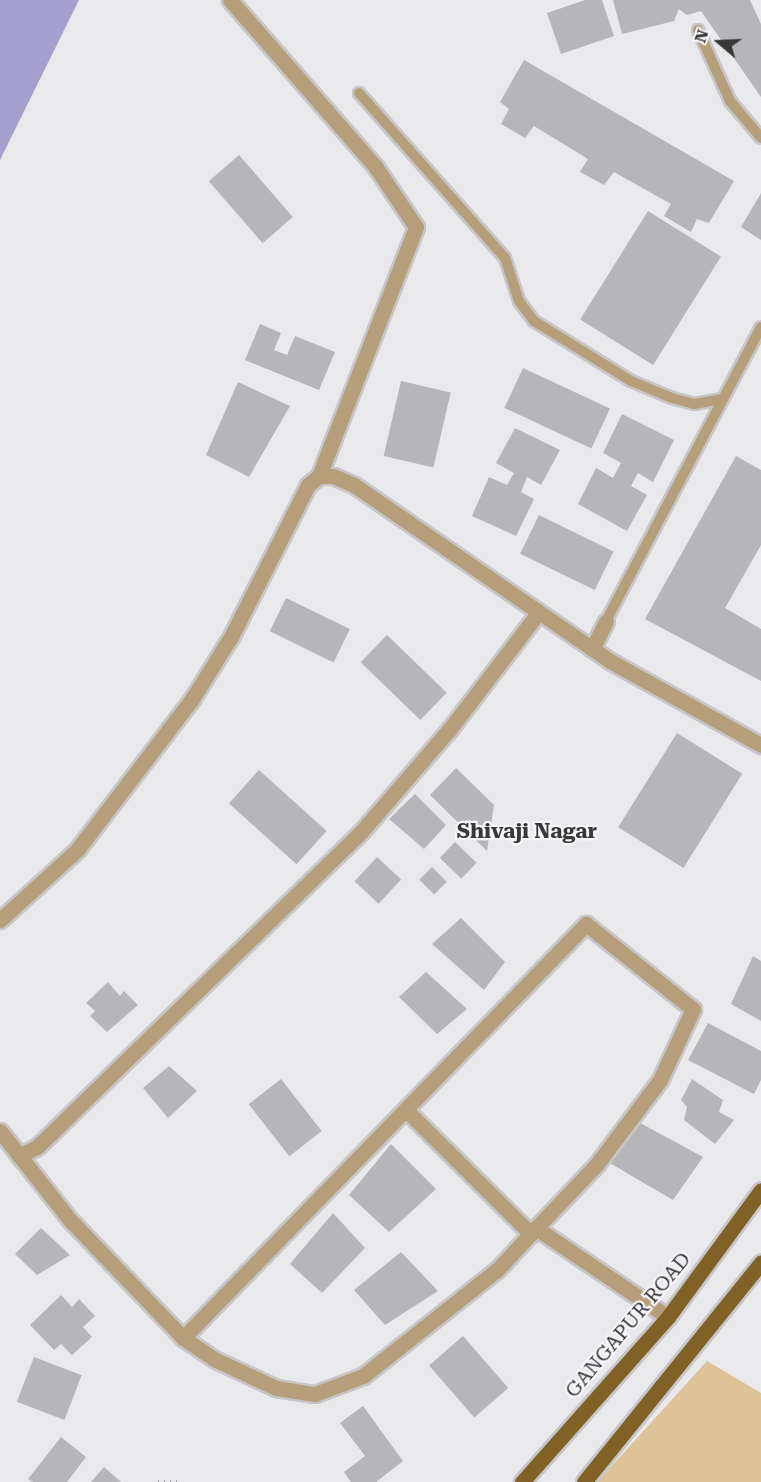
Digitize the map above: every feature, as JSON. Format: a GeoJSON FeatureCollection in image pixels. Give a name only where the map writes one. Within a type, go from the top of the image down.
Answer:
{"type":"FeatureCollection","features":[{"type":"Feature","properties":{"kind":"main road","name":"GANGAPUR ROAD"},"geometry":{"type":"LineString","coordinates":[[522,1482],[668,1317],[761,1190]]}},
{"type":"Feature","properties":{"kind":"main road"},"geometry":{"type":"LineString","coordinates":[[584,1482],[761,1263]]}},
{"type":"Feature","properties":{"kind":"street"},"geometry":{"type":"LineString","coordinates":[[0,920],[77,850],[192,699],[232,634],[308,485],[319,476],[416,227],[375,166],[230,0]]}},
{"type":"Feature","properties":{"kind":"street"},"geometry":{"type":"LineString","coordinates":[[319,476],[333,477],[354,485],[592,649],[761,745]]}},
{"type":"Feature","properties":{"kind":"street"},"geometry":{"type":"LineString","coordinates":[[19,1156],[45,1138],[362,831],[449,729],[539,612]]}},
{"type":"Feature","properties":{"kind":"street"},"geometry":{"type":"LineString","coordinates":[[592,649],[606,621]]}},
{"type":"Feature","properties":{"kind":"street"},"geometry":{"type":"LineString","coordinates":[[0,1131],[70,1220],[183,1338],[216,1360],[276,1388],[315,1394],[363,1376],[498,1269],[597,1164],[660,1080],[693,1009],[586,924],[183,1338]]}},
{"type":"Feature","properties":{"kind":"street"},"geometry":{"type":"LineString","coordinates":[[405,1110],[534,1231],[668,1317]]}},
{"type":"Feature","properties":{"kind":"lane"},"geometry":{"type":"LineString","coordinates":[[698,30],[730,101],[761,138]]}},
{"type":"Feature","properties":{"kind":"lane"},"geometry":{"type":"LineString","coordinates":[[359,93],[505,258],[519,301],[534,321],[632,381],[672,398],[694,404],[723,399]]}},
{"type":"Feature","properties":{"kind":"lane"},"geometry":{"type":"LineString","coordinates":[[606,621],[761,327]]}},
{"type":"Feature","properties":{"kind":"path"},"geometry":{"type":"LineString","coordinates":[[158,1482],[178,1482]]}},
{"type":"Feature","properties":{"kind":"shaded area"},"geometry":{"type":"Polygon","coordinates":[[[0,0],[79,0],[0,160],[0,0]]]}},
{"type":"Feature","properties":{"kind":"shaded area"},"geometry":{"type":"Polygon","coordinates":[[[707,1361],[761,1393],[761,1482],[597,1482],[707,1361]]]}},
{"type":"Feature","properties":{"kind":"building"},"geometry":{"type":"Polygon","coordinates":[[[585,0],[602,0],[614,36],[561,54],[547,13],[585,0]]]}},
{"type":"Feature","properties":{"kind":"building"},"geometry":{"type":"Polygon","coordinates":[[[613,0],[750,0],[761,24],[761,97],[701,11],[687,15],[679,9],[674,21],[622,34],[613,0]]]}},
{"type":"Feature","properties":{"kind":"building"},"geometry":{"type":"Polygon","coordinates":[[[524,60],[734,181],[709,223],[697,219],[691,232],[664,216],[671,204],[614,172],[604,185],[580,172],[588,159],[534,126],[525,138],[501,124],[509,109],[500,102],[524,60]]]}},
{"type":"Feature","properties":{"kind":"building"},"geometry":{"type":"Polygon","coordinates":[[[239,155],[293,217],[263,243],[209,181],[239,155]]]}},
{"type":"Feature","properties":{"kind":"building"},"geometry":{"type":"Polygon","coordinates":[[[761,193],[761,240],[741,227],[761,193]]]}},
{"type":"Feature","properties":{"kind":"building"},"geometry":{"type":"Polygon","coordinates":[[[648,211],[721,257],[653,365],[580,320],[648,211]]]}},
{"type":"Feature","properties":{"kind":"building"},"geometry":{"type":"Polygon","coordinates":[[[260,324],[281,333],[274,350],[287,355],[295,336],[335,352],[319,390],[245,360],[260,324]]]}},
{"type":"Feature","properties":{"kind":"building"},"geometry":{"type":"Polygon","coordinates":[[[523,368],[610,409],[591,448],[504,408],[523,368]]]}},
{"type":"Feature","properties":{"kind":"building"},"geometry":{"type":"Polygon","coordinates":[[[401,381],[451,392],[433,467],[384,456],[401,381]]]}},
{"type":"Feature","properties":{"kind":"building"},"geometry":{"type":"Polygon","coordinates":[[[238,382],[290,406],[249,477],[206,455],[238,382]]]}},
{"type":"Feature","properties":{"kind":"building"},"geometry":{"type":"Polygon","coordinates":[[[622,414],[674,440],[653,482],[638,473],[631,486],[647,495],[627,531],[578,504],[596,468],[613,478],[621,463],[603,453],[622,414]]]}},
{"type":"Feature","properties":{"kind":"building"},"geometry":{"type":"Polygon","coordinates":[[[515,428],[560,450],[541,485],[527,477],[521,492],[534,499],[516,536],[472,516],[489,477],[507,485],[514,473],[496,463],[515,428]]]}},
{"type":"Feature","properties":{"kind":"building"},"geometry":{"type":"Polygon","coordinates":[[[736,456],[761,470],[761,545],[725,608],[761,629],[761,681],[645,619],[736,456]]]}},
{"type":"Feature","properties":{"kind":"building"},"geometry":{"type":"Polygon","coordinates":[[[539,515],[614,551],[595,590],[520,554],[539,515]]]}},
{"type":"Feature","properties":{"kind":"building"},"geometry":{"type":"Polygon","coordinates":[[[286,598],[350,629],[334,662],[270,631],[286,598]]]}},
{"type":"Feature","properties":{"kind":"building"},"geometry":{"type":"Polygon","coordinates":[[[387,635],[447,693],[420,720],[361,662],[387,635]]]}},
{"type":"Feature","properties":{"kind":"building"},"geometry":{"type":"Polygon","coordinates":[[[677,733],[742,774],[683,868],[618,827],[677,733]]]}},
{"type":"Feature","properties":{"kind":"building"},"geometry":{"type":"Polygon","coordinates":[[[456,768],[494,805],[487,851],[430,795],[456,768]]]}},
{"type":"Feature","properties":{"kind":"building"},"geometry":{"type":"Polygon","coordinates":[[[259,770],[327,831],[297,864],[229,803],[259,770]]]}},
{"type":"Feature","properties":{"kind":"building"},"geometry":{"type":"Polygon","coordinates":[[[415,794],[446,825],[424,849],[389,819],[415,794]]]}},
{"type":"Feature","properties":{"kind":"building"},"geometry":{"type":"Polygon","coordinates":[[[455,842],[477,863],[461,879],[440,858],[455,842]]]}},
{"type":"Feature","properties":{"kind":"building"},"geometry":{"type":"Polygon","coordinates":[[[377,857],[401,880],[379,904],[354,881],[377,857]]]}},
{"type":"Feature","properties":{"kind":"building"},"geometry":{"type":"Polygon","coordinates":[[[432,867],[447,882],[434,895],[419,880],[432,867]]]}},
{"type":"Feature","properties":{"kind":"building"},"geometry":{"type":"Polygon","coordinates":[[[461,918],[505,962],[484,990],[432,944],[461,918]]]}},
{"type":"Feature","properties":{"kind":"building"},"geometry":{"type":"Polygon","coordinates":[[[753,956],[761,961],[761,1021],[731,1004],[753,956]]]}},
{"type":"Feature","properties":{"kind":"building"},"geometry":{"type":"Polygon","coordinates":[[[426,972],[467,1009],[437,1034],[399,997],[426,972]]]}},
{"type":"Feature","properties":{"kind":"building"},"geometry":{"type":"Polygon","coordinates":[[[108,982],[120,996],[124,991],[138,1005],[107,1032],[90,1016],[95,1011],[86,1003],[108,982]]]}},
{"type":"Feature","properties":{"kind":"building"},"geometry":{"type":"Polygon","coordinates":[[[708,1023],[761,1051],[761,1080],[754,1094],[688,1060],[708,1023]]]}},
{"type":"Feature","properties":{"kind":"building"},"geometry":{"type":"Polygon","coordinates":[[[169,1066],[197,1091],[168,1118],[143,1088],[169,1066]]]}},
{"type":"Feature","properties":{"kind":"building"},"geometry":{"type":"Polygon","coordinates":[[[281,1079],[322,1131],[289,1156],[249,1104],[281,1079]]]}},
{"type":"Feature","properties":{"kind":"building"},"geometry":{"type":"Polygon","coordinates":[[[692,1079],[723,1100],[719,1112],[734,1120],[715,1144],[684,1120],[687,1107],[681,1100],[692,1079]]]}},
{"type":"Feature","properties":{"kind":"building"},"geometry":{"type":"Polygon","coordinates":[[[631,1118],[703,1157],[673,1200],[608,1162],[630,1128],[631,1118]]]}},
{"type":"Feature","properties":{"kind":"building"},"geometry":{"type":"Polygon","coordinates":[[[391,1144],[436,1189],[389,1232],[349,1195],[391,1144]]]}},
{"type":"Feature","properties":{"kind":"building"},"geometry":{"type":"Polygon","coordinates":[[[333,1213],[365,1248],[322,1293],[290,1264],[333,1213]]]}},
{"type":"Feature","properties":{"kind":"building"},"geometry":{"type":"Polygon","coordinates":[[[41,1228],[70,1255],[37,1275],[15,1254],[41,1228]]]}},
{"type":"Feature","properties":{"kind":"building"},"geometry":{"type":"Polygon","coordinates":[[[401,1252],[438,1291],[385,1325],[354,1290],[401,1252]]]}},
{"type":"Feature","properties":{"kind":"building"},"geometry":{"type":"Polygon","coordinates":[[[61,1295],[72,1307],[79,1299],[95,1316],[83,1327],[92,1337],[72,1355],[61,1344],[54,1350],[30,1325],[61,1295]]]}},
{"type":"Feature","properties":{"kind":"building"},"geometry":{"type":"Polygon","coordinates":[[[463,1336],[508,1388],[474,1418],[429,1366],[463,1336]]]}},
{"type":"Feature","properties":{"kind":"building"},"geometry":{"type":"Polygon","coordinates":[[[34,1357],[82,1375],[64,1420],[17,1402],[34,1357]]]}},
{"type":"Feature","properties":{"kind":"building"},"geometry":{"type":"Polygon","coordinates":[[[363,1406],[403,1461],[376,1482],[351,1482],[344,1472],[365,1456],[340,1423],[363,1406]]]}},
{"type":"Feature","properties":{"kind":"building"},"geometry":{"type":"Polygon","coordinates":[[[61,1437],[86,1457],[67,1482],[33,1482],[28,1479],[61,1437]]]}},
{"type":"Feature","properties":{"kind":"building"},"geometry":{"type":"Polygon","coordinates":[[[104,1467],[121,1482],[91,1482],[104,1467]]]}},
{"type":"Feature","properties":{"kind":"district","name":"Shivaji Nagar"},"geometry":{"type":"Point","coordinates":[527,831]}}]}
